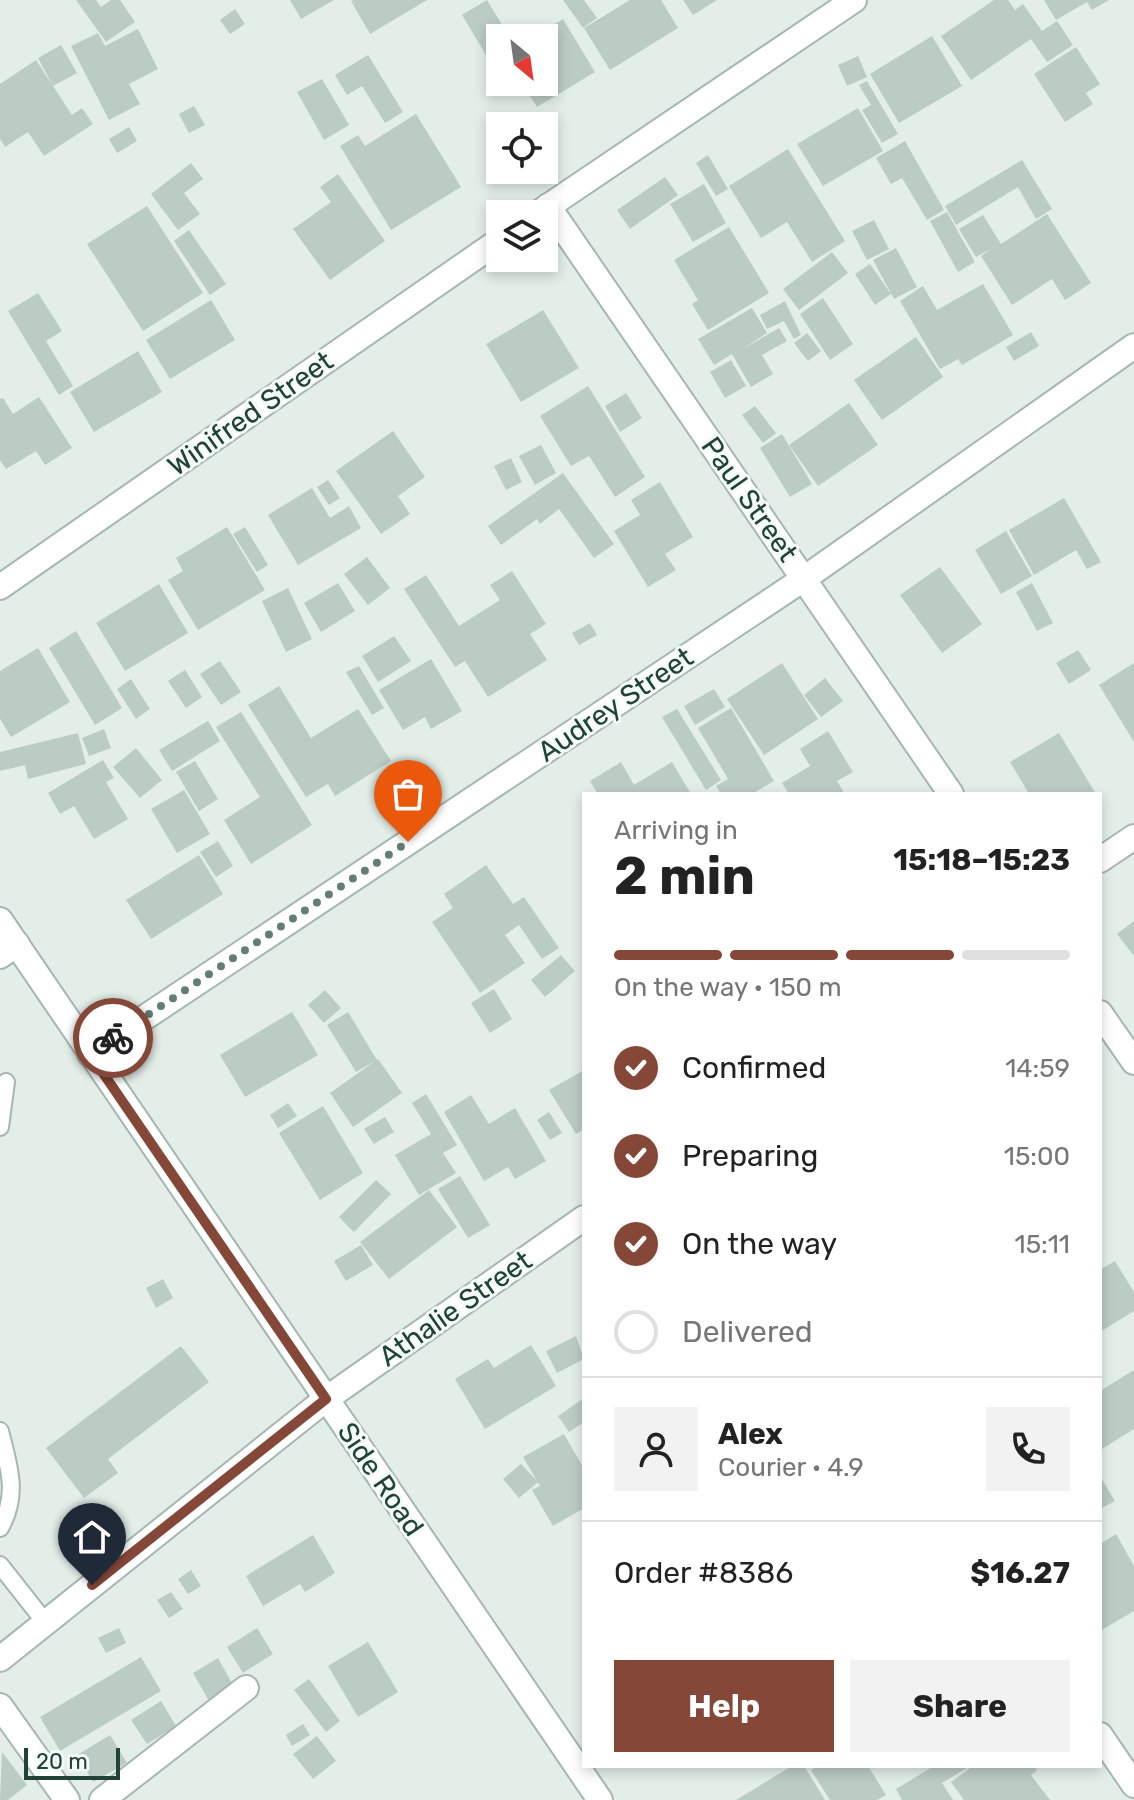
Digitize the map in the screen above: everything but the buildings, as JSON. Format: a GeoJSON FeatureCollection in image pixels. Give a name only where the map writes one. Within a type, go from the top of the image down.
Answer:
{"type":"FeatureCollection","features":[{"type":"Feature","properties":{"kind":"street"},"geometry":{"type":"LineString","coordinates":[[557,200],[854,0]]}},
{"type":"Feature","properties":{"kind":"street","name":"Paul Street"},"geometry":{"type":"LineString","coordinates":[[558,232],[805,578],[950,792]]}},
{"type":"Feature","properties":{"kind":"street","name":"Winifred Street"},"geometry":{"type":"LineString","coordinates":[[0,587],[486,250]]}},
{"type":"Feature","properties":{"kind":"street","name":"Audrey Street"},"geometry":{"type":"LineString","coordinates":[[90,1054],[805,578],[1134,346]]}},
{"type":"Feature","properties":{"kind":"street"},"geometry":{"type":"LineString","coordinates":[[1102,859],[1134,837]]}},
{"type":"Feature","properties":{"kind":"street","name":"Side Road"},"geometry":{"type":"LineString","coordinates":[[0,920],[8,950],[90,1054],[600,1800]]}},
{"type":"Feature","properties":{"kind":"street"},"geometry":{"type":"LineString","coordinates":[[1102,1016],[1134,1062]]}},
{"type":"Feature","properties":{"kind":"street","name":"Athalie Street"},"geometry":{"type":"LineString","coordinates":[[0,1659],[326,1399],[582,1219]]}},
{"type":"Feature","properties":{"kind":"street"},"geometry":{"type":"LineString","coordinates":[[102,1800],[246,1688]]}},
{"type":"Feature","properties":{"kind":"street"},"geometry":{"type":"LineString","coordinates":[[0,1706],[67,1800]]}},
{"type":"Feature","properties":{"kind":"street"},"geometry":{"type":"LineString","coordinates":[[1102,1738],[1134,1785]]}},
{"type":"Feature","properties":{"kind":"lane"},"geometry":{"type":"LineString","coordinates":[[0,1127],[6,1082]]}},
{"type":"Feature","properties":{"kind":"lane"},"geometry":{"type":"LineString","coordinates":[[0,1431],[11,1474],[11,1508],[0,1528]]}},
{"type":"Feature","properties":{"kind":"lane"},"geometry":{"type":"LineString","coordinates":[[0,1565],[45,1622]]}},
{"type":"Feature","properties":{"kind":"way so far"},"geometry":{"type":"LineString","coordinates":[[113,1038],[408,842]]}},
{"type":"Feature","properties":{"kind":"route"},"geometry":{"type":"LineString","coordinates":[[92,1585],[326,1399],[90,1054],[113,1038]]}}]}
